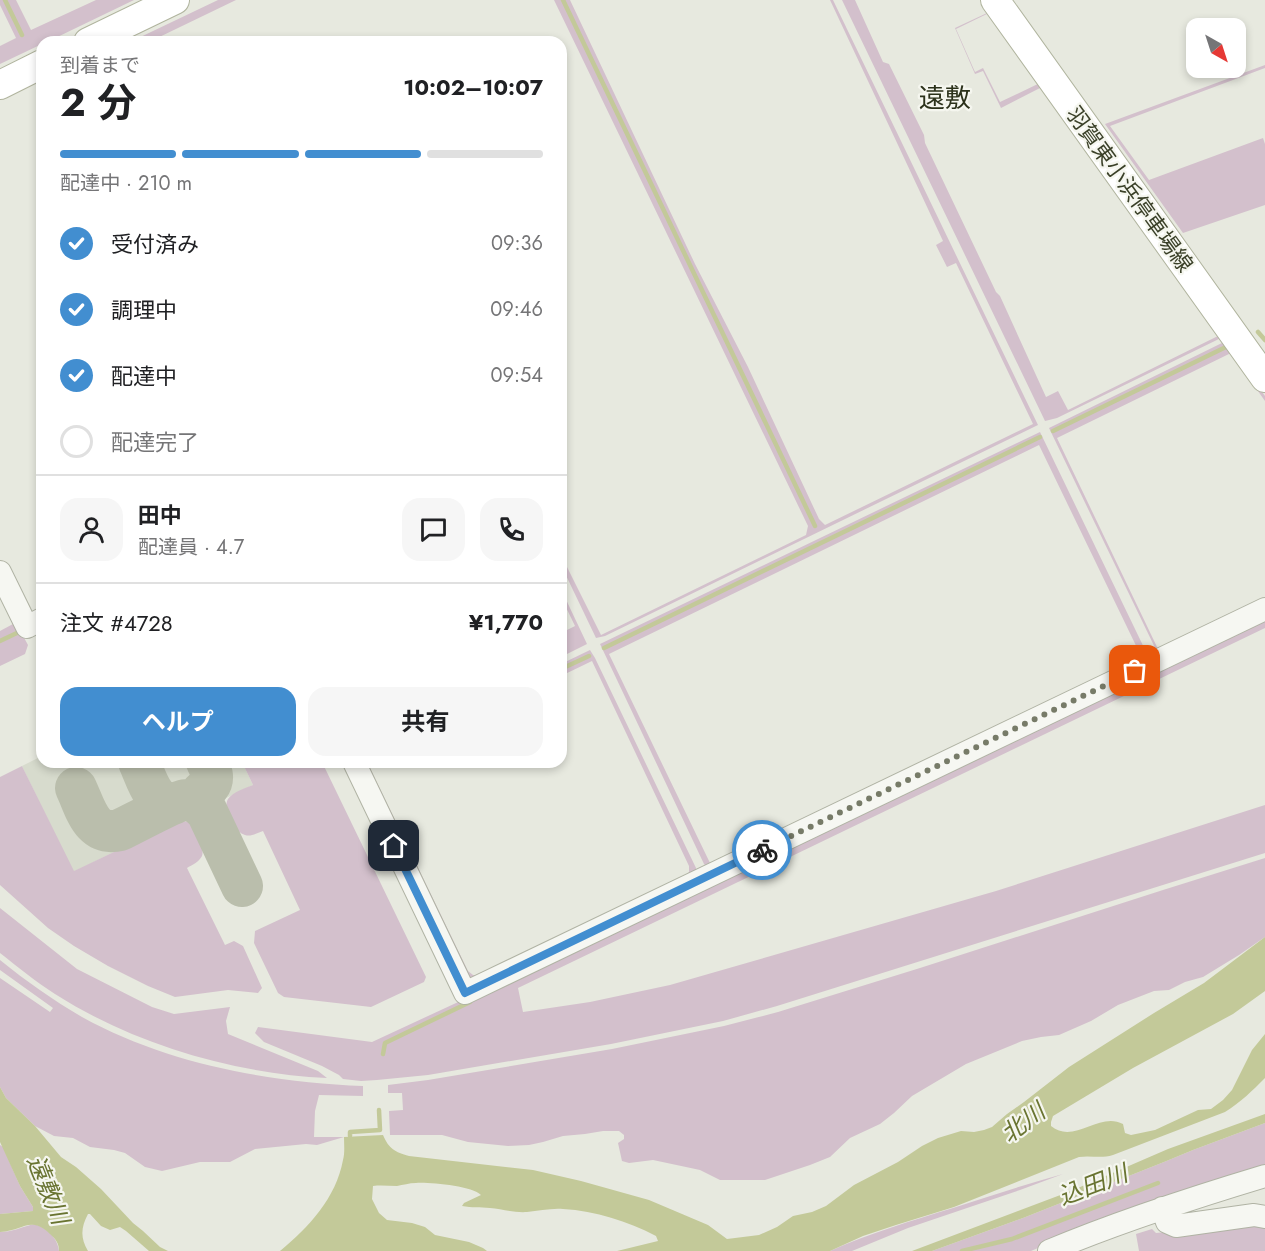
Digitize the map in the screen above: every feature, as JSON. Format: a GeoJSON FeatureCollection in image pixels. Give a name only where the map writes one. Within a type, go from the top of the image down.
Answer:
{"type":"FeatureCollection","features":[{"type":"Feature","properties":{"kind":"main road"},"geometry":{"type":"LineString","coordinates":[[100,36],[175,0]]}},
{"type":"Feature","properties":{"kind":"main road","name":"羽賀東小浜停車場線"},"geometry":{"type":"LineString","coordinates":[[995,0],[1265,378]]}},
{"type":"Feature","properties":{"kind":"main road"},"geometry":{"type":"LineString","coordinates":[[0,85],[36,67]]}},
{"type":"Feature","properties":{"kind":"street"},"geometry":{"type":"LineString","coordinates":[[0,572],[27,627],[36,622]]}},
{"type":"Feature","properties":{"kind":"street"},"geometry":{"type":"LineString","coordinates":[[357,768],[465,993],[1265,609]]}},
{"type":"Feature","properties":{"kind":"street"},"geometry":{"type":"LineString","coordinates":[[1049,1251],[1162,1208],[1265,1176]]}},
{"type":"Feature","properties":{"kind":"street"},"geometry":{"type":"LineString","coordinates":[[1162,1208],[1167,1222],[1176,1226],[1254,1215],[1265,1217]]}},
{"type":"Feature","properties":{"kind":"shaded area"},"geometry":{"type":"Polygon","coordinates":[[[0,0],[16,0],[31,30],[96,0],[134,0],[59,36],[36,36],[36,47],[0,64],[0,46],[16,38],[0,5],[0,0]]]}},
{"type":"Feature","properties":{"kind":"shaded area"},"geometry":{"type":"Polygon","coordinates":[[[218,0],[236,0],[161,36],[143,36],[218,0]]]}},
{"type":"Feature","properties":{"kind":"shaded area"},"geometry":{"type":"Polygon","coordinates":[[[554,0],[570,0],[695,264],[748,367],[819,519],[825,525],[1033,424],[956,263],[947,267],[936,245],[943,241],[830,0],[833,0],[1038,425],[605,636],[596,638],[567,578],[567,567],[601,635],[806,535],[808,526],[554,0]]]}},
{"type":"Feature","properties":{"kind":"shaded area"},"geometry":{"type":"Polygon","coordinates":[[[842,0],[855,0],[883,62],[889,64],[1046,397],[1058,391],[1068,410],[1218,336],[1044,90],[1040,88],[1001,108],[983,71],[975,74],[955,28],[987,13],[988,11],[980,0],[991,12],[956,29],[975,72],[983,68],[1000,102],[1042,82],[1223,337],[1057,418],[1045,421],[842,0]]]}},
{"type":"Feature","properties":{"kind":"shaded area"},"geometry":{"type":"Polygon","coordinates":[[[1265,65],[1265,68],[1246,75],[1246,72],[1265,65]]]}},
{"type":"Feature","properties":{"kind":"shaded area"},"geometry":{"type":"Polygon","coordinates":[[[1230,78],[1238,78],[1110,126],[1149,180],[1263,138],[1265,144],[1265,205],[1183,233],[1105,124],[1230,78]]]}},
{"type":"Feature","properties":{"kind":"shaded area"},"geometry":{"type":"Polygon","coordinates":[[[1226,341],[1265,396],[1265,401],[1231,353],[1057,438],[1158,649],[1158,654],[1049,428],[1226,341]]]}},
{"type":"Feature","properties":{"kind":"shaded area"},"geometry":{"type":"Polygon","coordinates":[[[1040,432],[1149,658],[709,869],[704,864],[600,644],[1040,432]],[[1039,445],[609,654],[710,863],[1141,656],[1039,445]]]}},
{"type":"Feature","properties":{"kind":"shaded area"},"geometry":{"type":"Polygon","coordinates":[[[567,602],[587,644],[567,654],[567,630],[575,626],[567,609],[567,602]]]}},
{"type":"Feature","properties":{"kind":"shaded area"},"geometry":{"type":"Polygon","coordinates":[[[1265,615],[1265,628],[518,988],[523,1012],[590,1002],[670,985],[996,891],[1265,805],[1265,853],[777,1006],[723,1021],[611,1044],[428,1075],[361,1081],[343,1079],[322,1066],[264,1042],[255,1033],[258,1027],[372,1042],[1265,615]]]}},
{"type":"Feature","properties":{"kind":"shaded area"},"geometry":{"type":"Polygon","coordinates":[[[13,624],[28,645],[25,654],[0,666],[0,631],[13,624]]]}},
{"type":"Feature","properties":{"kind":"shaded area"},"geometry":{"type":"Polygon","coordinates":[[[590,650],[595,658],[698,875],[491,976],[472,978],[465,974],[366,768],[370,768],[468,971],[473,975],[481,976],[684,877],[689,872],[689,866],[592,661],[567,673],[567,661],[590,650]]]}},
{"type":"Feature","properties":{"kind":"shaded area"},"geometry":{"type":"Polygon","coordinates":[[[36,759],[36,768],[245,768],[253,785],[73,872],[22,766],[36,759]]]}},
{"type":"Feature","properties":{"kind":"shaded area"},"geometry":{"type":"Polygon","coordinates":[[[22,766],[74,871],[179,821],[191,824],[199,838],[203,853],[199,860],[187,868],[225,945],[234,941],[243,946],[262,988],[258,993],[228,990],[175,997],[148,986],[74,946],[48,928],[0,885],[0,777],[22,766]]]}},
{"type":"Feature","properties":{"kind":"shaded area"},"geometry":{"type":"Polygon","coordinates":[[[245,768],[325,768],[426,977],[424,982],[371,1007],[284,997],[278,993],[254,943],[255,931],[300,910],[263,831],[245,835],[237,830],[230,820],[227,809],[228,799],[236,792],[253,785],[245,768]]]}},
{"type":"Feature","properties":{"kind":"shaded area"},"geometry":{"type":"Polygon","coordinates":[[[1265,858],[1265,937],[1239,955],[1203,977],[1169,990],[1154,991],[1118,1005],[1091,1021],[1059,1035],[1022,1041],[966,1064],[912,1096],[880,1124],[850,1138],[830,1157],[765,1180],[720,1180],[700,1170],[653,1160],[629,1163],[622,1161],[618,1143],[624,1139],[624,1135],[619,1131],[563,1136],[529,1145],[508,1146],[468,1142],[442,1135],[390,1135],[389,1111],[403,1110],[402,1093],[388,1093],[388,1085],[612,1049],[724,1026],[778,1012],[920,968],[1265,858]]]}},
{"type":"Feature","properties":{"kind":"shaded area"},"geometry":{"type":"Polygon","coordinates":[[[0,908],[77,969],[152,1007],[174,1014],[230,1007],[226,1021],[228,1034],[318,1071],[327,1078],[292,1075],[221,1063],[151,1041],[85,1012],[48,989],[0,953],[0,908]]]}},
{"type":"Feature","properties":{"kind":"shaded area"},"geometry":{"type":"Polygon","coordinates":[[[0,960],[40,990],[82,1017],[148,1047],[219,1068],[255,1075],[363,1086],[363,1096],[319,1095],[315,1111],[314,1137],[344,1137],[317,1145],[255,1149],[230,1162],[200,1162],[162,1171],[145,1167],[125,1153],[90,1147],[73,1138],[54,1136],[35,1126],[6,1098],[0,1087],[0,978],[50,1012],[53,1008],[0,970],[0,960]]]}},
{"type":"Feature","properties":{"kind":"shaded area"},"geometry":{"type":"Polygon","coordinates":[[[1265,1123],[1265,1166],[1089,1226],[1031,1251],[932,1251],[1023,1218],[1265,1123]]]}},
{"type":"Feature","properties":{"kind":"shaded area"},"geometry":{"type":"Polygon","coordinates":[[[0,1145],[33,1207],[33,1211],[0,1214],[0,1145]]]}},
{"type":"Feature","properties":{"kind":"shaded area"},"geometry":{"type":"Polygon","coordinates":[[[1063,1174],[908,1228],[852,1251],[830,1251],[891,1228],[1063,1174]]]}},
{"type":"Feature","properties":{"kind":"shaded area"},"geometry":{"type":"Polygon","coordinates":[[[1255,1222],[1265,1226],[1265,1251],[1139,1251],[1136,1234],[1152,1229],[1156,1233],[1255,1222]]]}},
{"type":"Feature","properties":{"kind":"shaded area"},"geometry":{"type":"Polygon","coordinates":[[[34,1224],[51,1234],[59,1251],[0,1251],[0,1232],[34,1224]]]}},
{"type":"Feature","properties":{"kind":"water","name":"北川"},"geometry":{"type":"Polygon","coordinates":[[[1265,937],[1265,991],[1233,1014],[1133,1068],[1053,1116],[1051,1126],[1060,1131],[1069,1132],[1114,1121],[1123,1124],[1125,1133],[1131,1135],[1155,1130],[1198,1110],[1211,1109],[1232,1090],[1252,1050],[1265,1034],[1265,1078],[1231,1108],[1113,1155],[1079,1157],[954,1207],[863,1236],[830,1251],[617,1251],[658,1241],[656,1236],[634,1226],[587,1212],[550,1209],[518,1212],[462,1206],[481,1195],[460,1187],[411,1183],[397,1186],[373,1186],[372,1199],[379,1213],[387,1220],[425,1227],[435,1235],[469,1242],[487,1251],[280,1251],[311,1222],[328,1199],[339,1174],[344,1154],[344,1137],[383,1135],[393,1149],[409,1156],[533,1170],[649,1200],[708,1225],[727,1239],[759,1235],[793,1216],[826,1206],[854,1185],[938,1138],[961,1131],[974,1132],[992,1127],[1069,1067],[1204,983],[1265,937]]]}},
{"type":"Feature","properties":{"kind":"water","name":"遠敷川"},"geometry":{"type":"Polygon","coordinates":[[[0,1087],[6,1098],[35,1126],[61,1157],[76,1167],[101,1189],[133,1223],[160,1247],[168,1251],[149,1251],[120,1227],[110,1230],[101,1226],[90,1214],[88,1214],[82,1232],[88,1251],[59,1251],[54,1238],[43,1228],[37,1226],[26,1225],[0,1232],[0,1214],[33,1211],[33,1207],[20,1186],[0,1142],[0,1087]]]}},
{"type":"Feature","properties":{"kind":"water","name":"込田川"},"geometry":{"type":"Polygon","coordinates":[[[1265,1114],[1265,1123],[1023,1218],[932,1251],[912,1251],[1071,1191],[1168,1149],[1265,1114]]]}},
{"type":"Feature","properties":{"kind":"waterway"},"geometry":{"type":"LineString","coordinates":[[5,0],[22,35]]}},
{"type":"Feature","properties":{"kind":"waterway"},"geometry":{"type":"LineString","coordinates":[[563,0],[815,526]]}},
{"type":"Feature","properties":{"kind":"waterway"},"geometry":{"type":"LineString","coordinates":[[1258,332],[1265,340]]}},
{"type":"Feature","properties":{"kind":"waterway"},"geometry":{"type":"LineString","coordinates":[[1053,431],[1228,346]]}},
{"type":"Feature","properties":{"kind":"waterway"},"geometry":{"type":"LineString","coordinates":[[604,648],[1040,437]]}},
{"type":"Feature","properties":{"kind":"waterway"},"geometry":{"type":"LineString","coordinates":[[0,641],[19,632]]}},
{"type":"Feature","properties":{"kind":"waterway"},"geometry":{"type":"LineString","coordinates":[[567,666],[589,656]]}},
{"type":"Feature","properties":{"kind":"waterway"},"geometry":{"type":"LineString","coordinates":[[383,1054],[385,1043],[470,1002]]}},
{"type":"Feature","properties":{"kind":"waterway"},"geometry":{"type":"LineString","coordinates":[[350,1136],[350,1132],[380,1130],[379,1110]]}},
{"type":"Feature","properties":{"kind":"waterway","name":"込田川"},"geometry":{"type":"LineString","coordinates":[[962,1251],[1012,1239],[1158,1183]]}},
{"type":"Feature","properties":{"kind":"taxiway"},"geometry":{"type":"LineString","coordinates":[[142,768],[155,796],[166,803],[173,804]]}},
{"type":"Feature","properties":{"kind":"taxiway"},"geometry":{"type":"LineString","coordinates":[[207,812],[201,795],[212,780],[210,768]]}},
{"type":"Feature","properties":{"kind":"taxiway"},"geometry":{"type":"LineString","coordinates":[[76,788],[91,820],[102,829],[110,831],[120,830],[181,801],[196,803],[207,812],[242,886]]}},
{"type":"Feature","properties":{"kind":"way so far"},"geometry":{"type":"LineString","coordinates":[[762,850],[1135,671]]}},
{"type":"Feature","properties":{"kind":"district","name":"遠敷"},"geometry":{"type":"Point","coordinates":[945,98]}},
{"type":"Feature","properties":{"kind":"route"},"geometry":{"type":"LineString","coordinates":[[394,846],[465,993],[762,850]]}}]}
